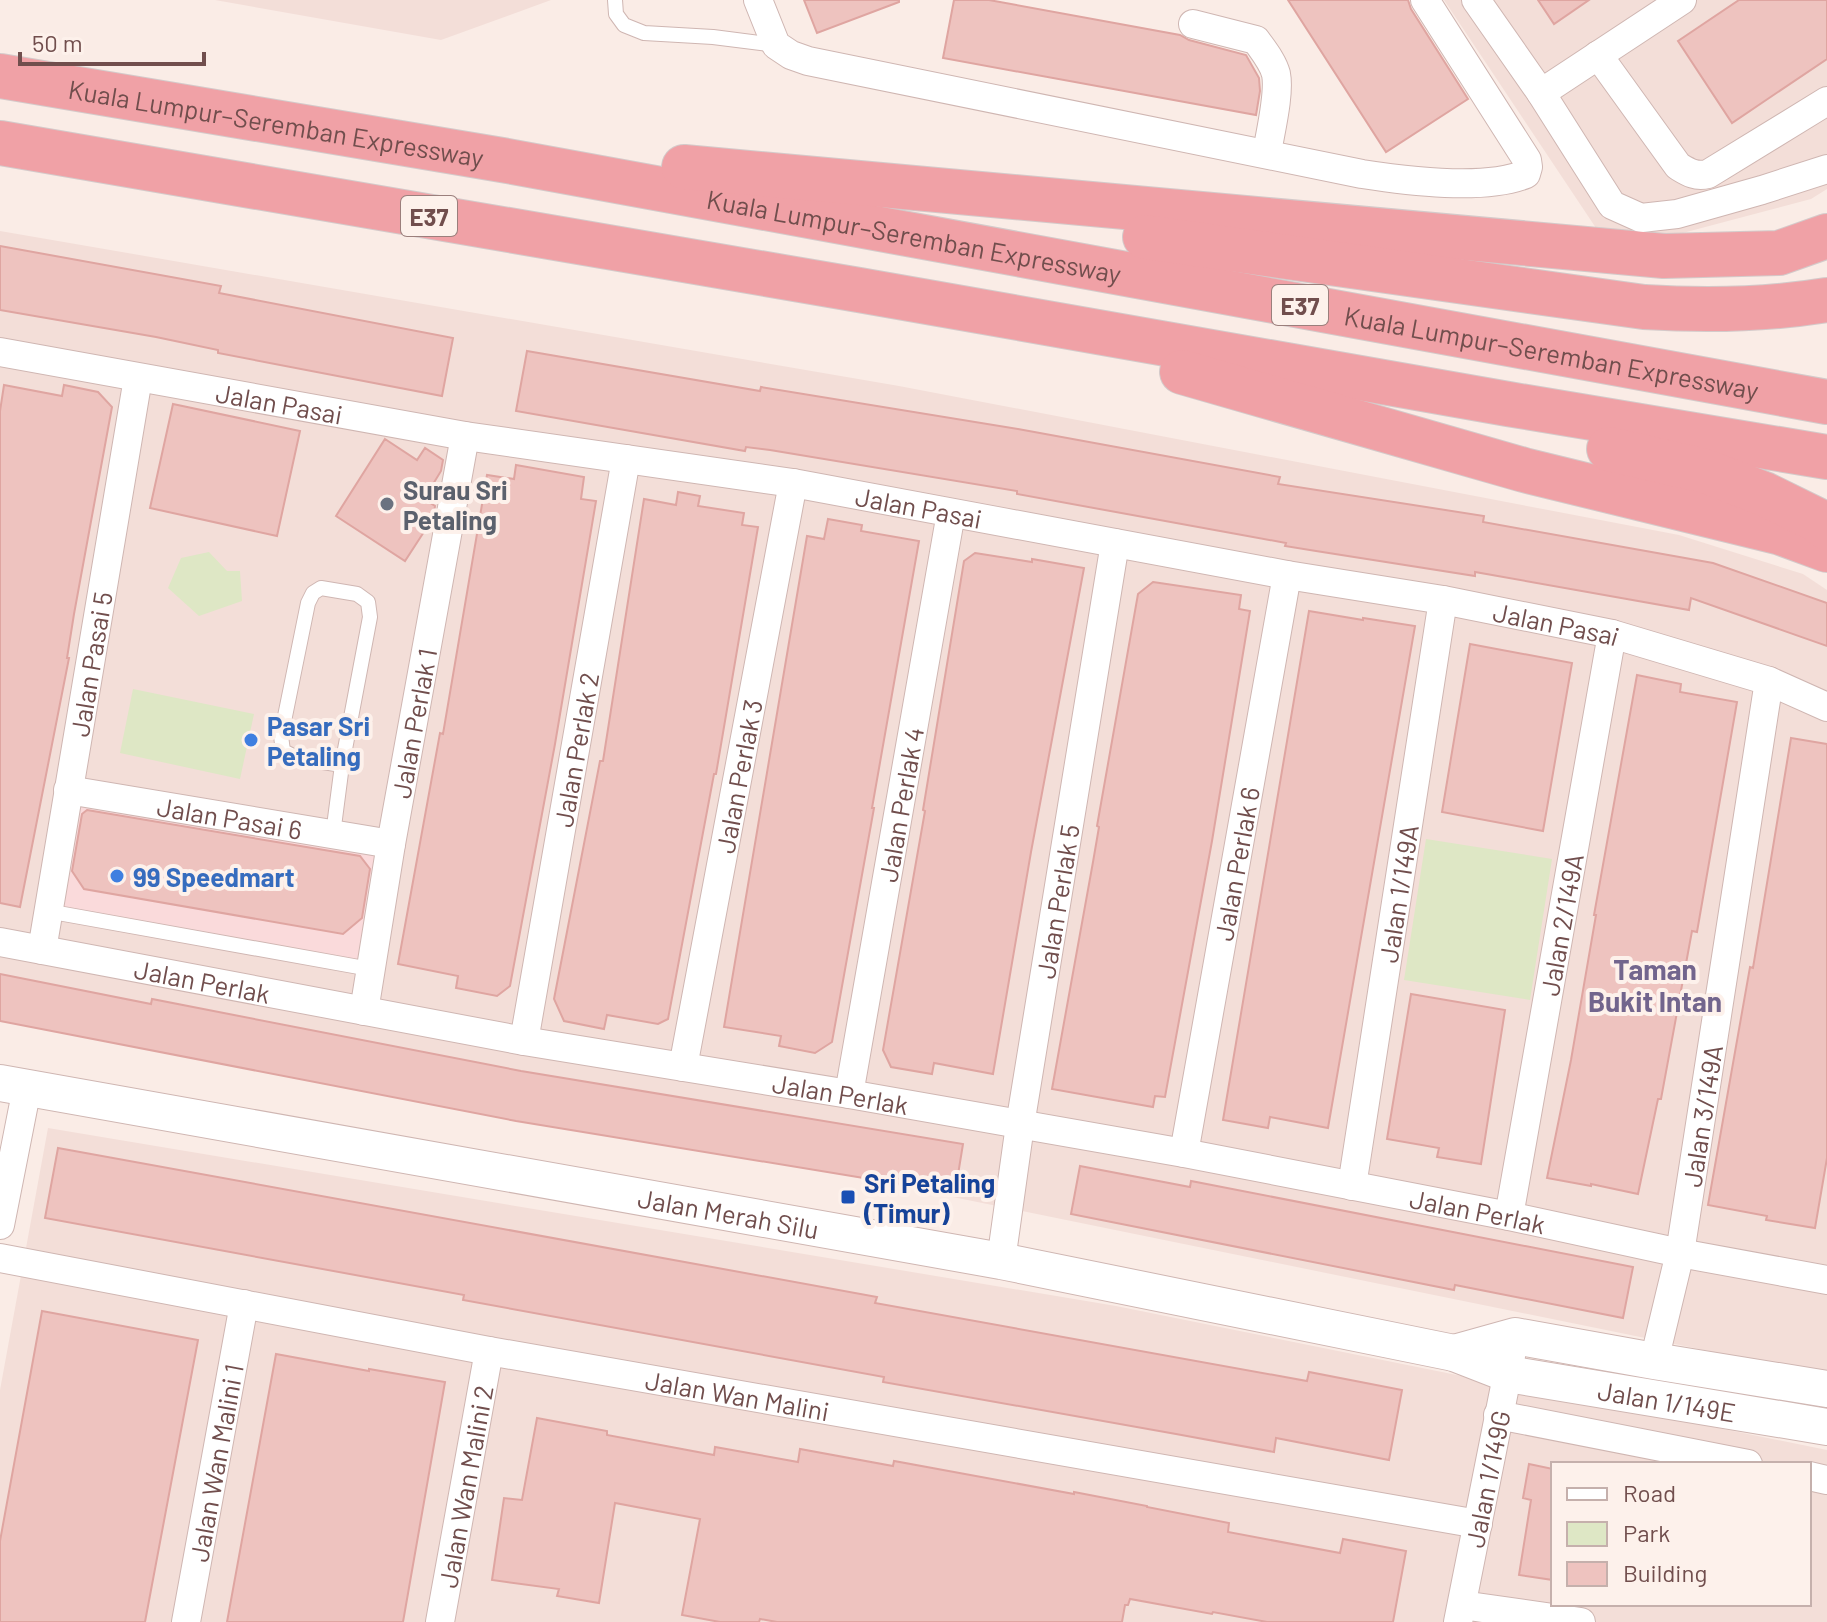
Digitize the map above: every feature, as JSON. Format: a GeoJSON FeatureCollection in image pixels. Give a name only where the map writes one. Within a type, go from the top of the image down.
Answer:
{"type":"FeatureCollection","features":[{"type":"Feature","properties":{"kind":"highway","name":"Kuala Lumpur–Seremban Expressway"},"geometry":{"type":"LineString","coordinates":[[0,76],[772,208],[1827,402]]}},
{"type":"Feature","properties":{"kind":"highway","name":"E37"},"geometry":{"type":"LineString","coordinates":[[0,143],[1827,457]]}},
{"type":"Feature","properties":{"kind":"highway"},"geometry":{"type":"LineString","coordinates":[[502,160],[564,156],[1664,256],[1779,253],[1827,236]]}},
{"type":"Feature","properties":{"kind":"highway"},"geometry":{"type":"LineString","coordinates":[[772,208],[1016,221],[1644,307],[1752,309],[1827,300]]}},
{"type":"Feature","properties":{"kind":"highway"},"geometry":{"type":"LineString","coordinates":[[948,306],[1524,470],[1781,533],[1827,550]]}},
{"type":"Feature","properties":{"kind":"highway"},"geometry":{"type":"LineString","coordinates":[[1508,404],[1560,432],[1604,448],[1705,471],[1764,494],[1827,528]]}},
{"type":"Feature","properties":{"kind":"street"},"geometry":{"type":"LineString","coordinates":[[758,0],[776,45],[808,61],[1411,182],[1471,183],[1526,174],[1527,160],[1425,0]]}},
{"type":"Feature","properties":{"kind":"street"},"geometry":{"type":"LineString","coordinates":[[1476,0],[1541,93],[1612,205],[1641,218],[1677,214],[1827,169]]}},
{"type":"Feature","properties":{"kind":"street"},"geometry":{"type":"LineString","coordinates":[[1541,93],[1682,0]]}},
{"type":"Feature","properties":{"kind":"street"},"geometry":{"type":"LineString","coordinates":[[1193,24],[1256,40],[1268,59],[1276,76],[1267,153]]}},
{"type":"Feature","properties":{"kind":"street"},"geometry":{"type":"LineString","coordinates":[[1598,55],[1678,166],[1699,176],[1708,174],[1827,101]]}},
{"type":"Feature","properties":{"kind":"street","name":"Jalan Pasai"},"geometry":{"type":"LineString","coordinates":[[0,352],[465,436],[793,483],[1287,575],[1443,600],[1612,634],[1769,681],[1827,707]]}},
{"type":"Feature","properties":{"kind":"street","name":"Jalan Pasai 5"},"geometry":{"type":"LineString","coordinates":[[42,950],[138,378]]}},
{"type":"Feature","properties":{"kind":"street","name":"Jalan Perlak 1"},"geometry":{"type":"LineString","coordinates":[[364,1011],[465,436]]}},
{"type":"Feature","properties":{"kind":"street","name":"Jalan Perlak 2"},"geometry":{"type":"LineString","coordinates":[[524,1041],[626,459]]}},
{"type":"Feature","properties":{"kind":"street","name":"Jalan Perlak 3"},"geometry":{"type":"LineString","coordinates":[[683,1067],[793,483]]}},
{"type":"Feature","properties":{"kind":"street","name":"Jalan Perlak 4"},"geometry":{"type":"LineString","coordinates":[[849,1094],[951,513]]}},
{"type":"Feature","properties":{"kind":"street","name":"Jalan Perlak 5"},"geometry":{"type":"LineString","coordinates":[[1001,1261],[1020,1125],[1115,543]]}},
{"type":"Feature","properties":{"kind":"street","name":"Jalan Perlak 6"},"geometry":{"type":"LineString","coordinates":[[1184,1153],[1287,575]]}},
{"type":"Feature","properties":{"kind":"street","name":"Jalan 1/149A"},"geometry":{"type":"LineString","coordinates":[[1352,1186],[1443,600]]}},
{"type":"Feature","properties":{"kind":"street","name":"Jalan 2/149A"},"geometry":{"type":"LineString","coordinates":[[1509,1216],[1612,634]]}},
{"type":"Feature","properties":{"kind":"street","name":"Jalan 3/149A"},"geometry":{"type":"LineString","coordinates":[[1654,1361],[1680,1253],[1769,681]]}},
{"type":"Feature","properties":{"kind":"street","name":"Jalan Pasai 6"},"geometry":{"type":"LineString","coordinates":[[68,790],[391,844]]}},
{"type":"Feature","properties":{"kind":"street","name":"Jalan Perlak"},"geometry":{"type":"LineString","coordinates":[[0,942],[524,1041],[1184,1153],[1827,1280]]}},
{"type":"Feature","properties":{"kind":"street"},"geometry":{"type":"LineString","coordinates":[[0,1225],[13,1086]]}},
{"type":"Feature","properties":{"kind":"street","name":"Jalan Merah Silu"},"geometry":{"type":"LineString","coordinates":[[13,1086],[1001,1261],[1454,1353],[1508,1374]]}},
{"type":"Feature","properties":{"kind":"street","name":"Jalan Wan Malini"},"geometry":{"type":"LineString","coordinates":[[0,1258],[489,1351],[1478,1524]]}},
{"type":"Feature","properties":{"kind":"street","name":"Jalan Wan Malini 1"},"geometry":{"type":"LineString","coordinates":[[186,1622],[244,1304]]}},
{"type":"Feature","properties":{"kind":"street","name":"Jalan Merah Silu"},"geometry":{"type":"LineString","coordinates":[[1454,1353],[1515,1336]]}},
{"type":"Feature","properties":{"kind":"street","name":"Jalan 1/149E"},"geometry":{"type":"LineString","coordinates":[[1515,1336],[1827,1389]]}},
{"type":"Feature","properties":{"kind":"street","name":"Jalan 1/149G"},"geometry":{"type":"LineString","coordinates":[[1460,1613],[1515,1336]]}},
{"type":"Feature","properties":{"kind":"street","name":"Jalan Wan Malini 2"},"geometry":{"type":"LineString","coordinates":[[440,1622],[489,1351]]}},
{"type":"Feature","properties":{"kind":"street","name":"Jalan 1/149E"},"geometry":{"type":"LineString","coordinates":[[1508,1374],[1827,1427]]}},
{"type":"Feature","properties":{"kind":"street"},"geometry":{"type":"LineString","coordinates":[[1498,1415],[1738,1462]]}},
{"type":"Feature","properties":{"kind":"street"},"geometry":{"type":"LineString","coordinates":[[1460,1613],[1581,1622]]}},
{"type":"Feature","properties":{"kind":"lane"},"geometry":{"type":"LineString","coordinates":[[615,0],[616,14],[624,25],[644,33],[776,45]]}},
{"type":"Feature","properties":{"kind":"lane"},"geometry":{"type":"LineString","coordinates":[[333,834],[342,765],[370,617],[368,602],[357,594],[321,588],[313,593],[308,603],[281,736],[283,751],[297,758],[342,765]]}},
{"type":"Feature","properties":{"kind":"lane"},"geometry":{"type":"LineString","coordinates":[[47,911],[370,969]]}},
{"type":"Feature","properties":{"kind":"shaded area"},"geometry":{"type":"Polygon","coordinates":[[[215,0],[551,0],[441,40],[215,0]]]}},
{"type":"Feature","properties":{"kind":"shaded area"},"geometry":{"type":"Polygon","coordinates":[[[1444,0],[1827,0],[1827,189],[1811,199],[1641,244],[1596,228],[1444,0]]]}},
{"type":"Feature","properties":{"kind":"shaded area"},"geometry":{"type":"Polygon","coordinates":[[[0,231],[899,386],[1679,535],[1803,574],[1827,590],[1827,1375],[0,1003],[0,231]]]}},
{"type":"Feature","properties":{"kind":"shaded area"},"geometry":{"type":"Polygon","coordinates":[[[77,799],[380,851],[363,961],[58,907],[77,799]]]}},
{"type":"Feature","properties":{"kind":"shaded area"},"geometry":{"type":"Polygon","coordinates":[[[48,1128],[1116,1306],[1827,1450],[1827,1622],[0,1622],[0,1390],[48,1128]]]}},
{"type":"Feature","properties":{"kind":"green space"},"geometry":{"type":"Polygon","coordinates":[[[209,552],[227,571],[240,571],[242,601],[199,616],[168,588],[181,558],[209,552]]]}},
{"type":"Feature","properties":{"kind":"green space"},"geometry":{"type":"Polygon","coordinates":[[[133,689],[254,714],[240,779],[120,753],[133,689]]]}},
{"type":"Feature","properties":{"kind":"green space"},"geometry":{"type":"Polygon","coordinates":[[[1426,839],[1552,859],[1530,1000],[1404,980],[1426,839]]]}},
{"type":"Feature","properties":{"kind":"building"},"geometry":{"type":"Polygon","coordinates":[[[804,0],[899,0],[899,2],[817,33],[804,0]]]}},
{"type":"Feature","properties":{"kind":"building"},"geometry":{"type":"Polygon","coordinates":[[[954,0],[989,0],[1180,35],[1246,55],[1259,78],[1256,115],[943,58],[954,0]]]}},
{"type":"Feature","properties":{"kind":"building"},"geometry":{"type":"Polygon","coordinates":[[[1288,0],[1408,0],[1468,99],[1386,152],[1288,0]]]}},
{"type":"Feature","properties":{"kind":"building"},"geometry":{"type":"Polygon","coordinates":[[[1538,0],[1589,0],[1554,24],[1538,0]]]}},
{"type":"Feature","properties":{"kind":"building"},"geometry":{"type":"Polygon","coordinates":[[[1739,0],[1827,0],[1827,59],[1732,123],[1678,41],[1739,0]]]}},
{"type":"Feature","properties":{"kind":"building"},"geometry":{"type":"Polygon","coordinates":[[[0,246],[221,286],[219,293],[453,338],[442,396],[218,353],[218,350],[156,337],[0,310],[0,246]]]}},
{"type":"Feature","properties":{"kind":"building"},"geometry":{"type":"Polygon","coordinates":[[[527,351],[760,391],[761,387],[1018,429],[1280,477],[1278,484],[1484,516],[1483,522],[1713,563],[1827,603],[1827,646],[1691,598],[1689,610],[1475,572],[1475,576],[1316,551],[1017,494],[1017,491],[770,450],[746,447],[745,451],[516,411],[527,351]]]}},
{"type":"Feature","properties":{"kind":"building"},"geometry":{"type":"Polygon","coordinates":[[[4,385],[62,396],[64,385],[98,392],[112,407],[74,614],[69,658],[20,907],[0,903],[0,411],[4,385]]]}},
{"type":"Feature","properties":{"kind":"building"},"geometry":{"type":"Polygon","coordinates":[[[173,404],[300,431],[277,536],[150,508],[173,404]]]}},
{"type":"Feature","properties":{"kind":"building","name":"Surau Sri Petaling"},"geometry":{"type":"Polygon","coordinates":[[[385,439],[417,460],[425,448],[443,460],[441,471],[424,499],[435,506],[433,518],[405,561],[336,516],[385,439]]]}},
{"type":"Feature","properties":{"kind":"building"},"geometry":{"type":"Polygon","coordinates":[[[516,465],[584,477],[581,499],[596,501],[510,986],[497,996],[456,988],[458,976],[398,964],[440,733],[443,734],[487,475],[514,479],[516,465]]]}},
{"type":"Feature","properties":{"kind":"building"},"geometry":{"type":"Polygon","coordinates":[[[678,492],[700,496],[698,506],[744,513],[742,525],[758,527],[716,774],[668,1019],[658,1024],[607,1015],[604,1029],[564,1021],[554,999],[600,761],[603,761],[644,499],[676,505],[678,492]]]}},
{"type":"Feature","properties":{"kind":"building"},"geometry":{"type":"Polygon","coordinates":[[[828,519],[862,525],[861,531],[919,541],[832,1042],[815,1053],[779,1046],[781,1036],[724,1027],[807,536],[824,539],[828,519]]]}},
{"type":"Feature","properties":{"kind":"building"},"geometry":{"type":"Polygon","coordinates":[[[975,553],[1084,568],[993,1074],[934,1063],[932,1074],[891,1067],[883,1050],[964,561],[975,553]]]}},
{"type":"Feature","properties":{"kind":"building"},"geometry":{"type":"Polygon","coordinates":[[[1153,582],[1241,595],[1239,609],[1250,611],[1165,1097],[1155,1096],[1153,1107],[1052,1089],[1138,594],[1153,582]]]}},
{"type":"Feature","properties":{"kind":"building"},"geometry":{"type":"Polygon","coordinates":[[[1309,611],[1415,626],[1328,1128],[1270,1117],[1268,1128],[1223,1120],[1309,611]]]}},
{"type":"Feature","properties":{"kind":"building"},"geometry":{"type":"Polygon","coordinates":[[[1470,644],[1572,663],[1543,831],[1442,812],[1470,644]]]}},
{"type":"Feature","properties":{"kind":"building"},"geometry":{"type":"Polygon","coordinates":[[[1637,675],[1681,684],[1680,692],[1737,702],[1697,932],[1692,931],[1661,1099],[1658,1099],[1638,1194],[1547,1178],[1571,1060],[1637,675]]]}},
{"type":"Feature","properties":{"kind":"building"},"geometry":{"type":"Polygon","coordinates":[[[1791,738],[1827,744],[1827,1158],[1815,1228],[1766,1220],[1767,1216],[1708,1205],[1750,967],[1753,968],[1791,738]]]}},
{"type":"Feature","properties":{"kind":"building"},"geometry":{"type":"Polygon","coordinates":[[[87,810],[360,856],[370,869],[362,918],[343,934],[84,889],[72,871],[82,814],[87,810]]]}},
{"type":"Feature","properties":{"kind":"building"},"geometry":{"type":"Polygon","coordinates":[[[0,974],[151,1004],[152,999],[521,1071],[963,1144],[955,1193],[516,1121],[0,1021],[0,974]]]}},
{"type":"Feature","properties":{"kind":"building"},"geometry":{"type":"Polygon","coordinates":[[[1411,994],[1505,1010],[1481,1164],[1437,1157],[1439,1148],[1387,1139],[1411,994]]]}},
{"type":"Feature","properties":{"kind":"building"},"geometry":{"type":"Polygon","coordinates":[[[58,1148],[877,1297],[875,1303],[1307,1381],[1309,1372],[1402,1390],[1389,1460],[1276,1438],[1274,1452],[883,1382],[884,1377],[463,1300],[464,1295],[45,1218],[58,1148]]]}},
{"type":"Feature","properties":{"kind":"building"},"geometry":{"type":"Polygon","coordinates":[[[1080,1166],[1190,1187],[1191,1181],[1633,1267],[1623,1318],[1455,1285],[1454,1290],[1071,1214],[1080,1166]]]}},
{"type":"Feature","properties":{"kind":"building"},"geometry":{"type":"Polygon","coordinates":[[[42,1311],[198,1340],[145,1622],[0,1622],[0,1541],[42,1311]]]}},
{"type":"Feature","properties":{"kind":"building"},"geometry":{"type":"Polygon","coordinates":[[[276,1354],[445,1382],[403,1622],[227,1622],[276,1354]]]}},
{"type":"Feature","properties":{"kind":"building"},"geometry":{"type":"Polygon","coordinates":[[[537,1418],[714,1455],[715,1447],[798,1462],[800,1449],[893,1466],[894,1461],[1147,1506],[1229,1523],[1228,1532],[1340,1553],[1343,1539],[1406,1551],[1393,1622],[1267,1622],[1130,1599],[1125,1605],[1122,1622],[777,1622],[760,1619],[759,1622],[720,1622],[682,1615],[700,1519],[615,1503],[599,1603],[557,1596],[559,1589],[492,1580],[504,1498],[522,1500],[537,1418]]]}},
{"type":"Feature","properties":{"kind":"building"},"geometry":{"type":"Polygon","coordinates":[[[1529,1464],[1551,1469],[1551,1580],[1519,1575],[1531,1500],[1523,1498],[1529,1464]]]}},
{"type":"Feature","properties":{"kind":"place","name":"Surau Sri Petaling"},"geometry":{"type":"Point","coordinates":[387,504]}},
{"type":"Feature","properties":{"kind":"place","name":"Pasar Sri Petaling"},"geometry":{"type":"Point","coordinates":[251,740]}},
{"type":"Feature","properties":{"kind":"place","name":"99 Speedmart"},"geometry":{"type":"Point","coordinates":[117,876]}},
{"type":"Feature","properties":{"kind":"place","name":"Sri Petaling (Timur)"},"geometry":{"type":"Point","coordinates":[848,1197]}},
{"type":"Feature","properties":{"kind":"district","name":"Taman Bukit Intan"},"geometry":{"type":"Point","coordinates":[1655,985]}}]}
